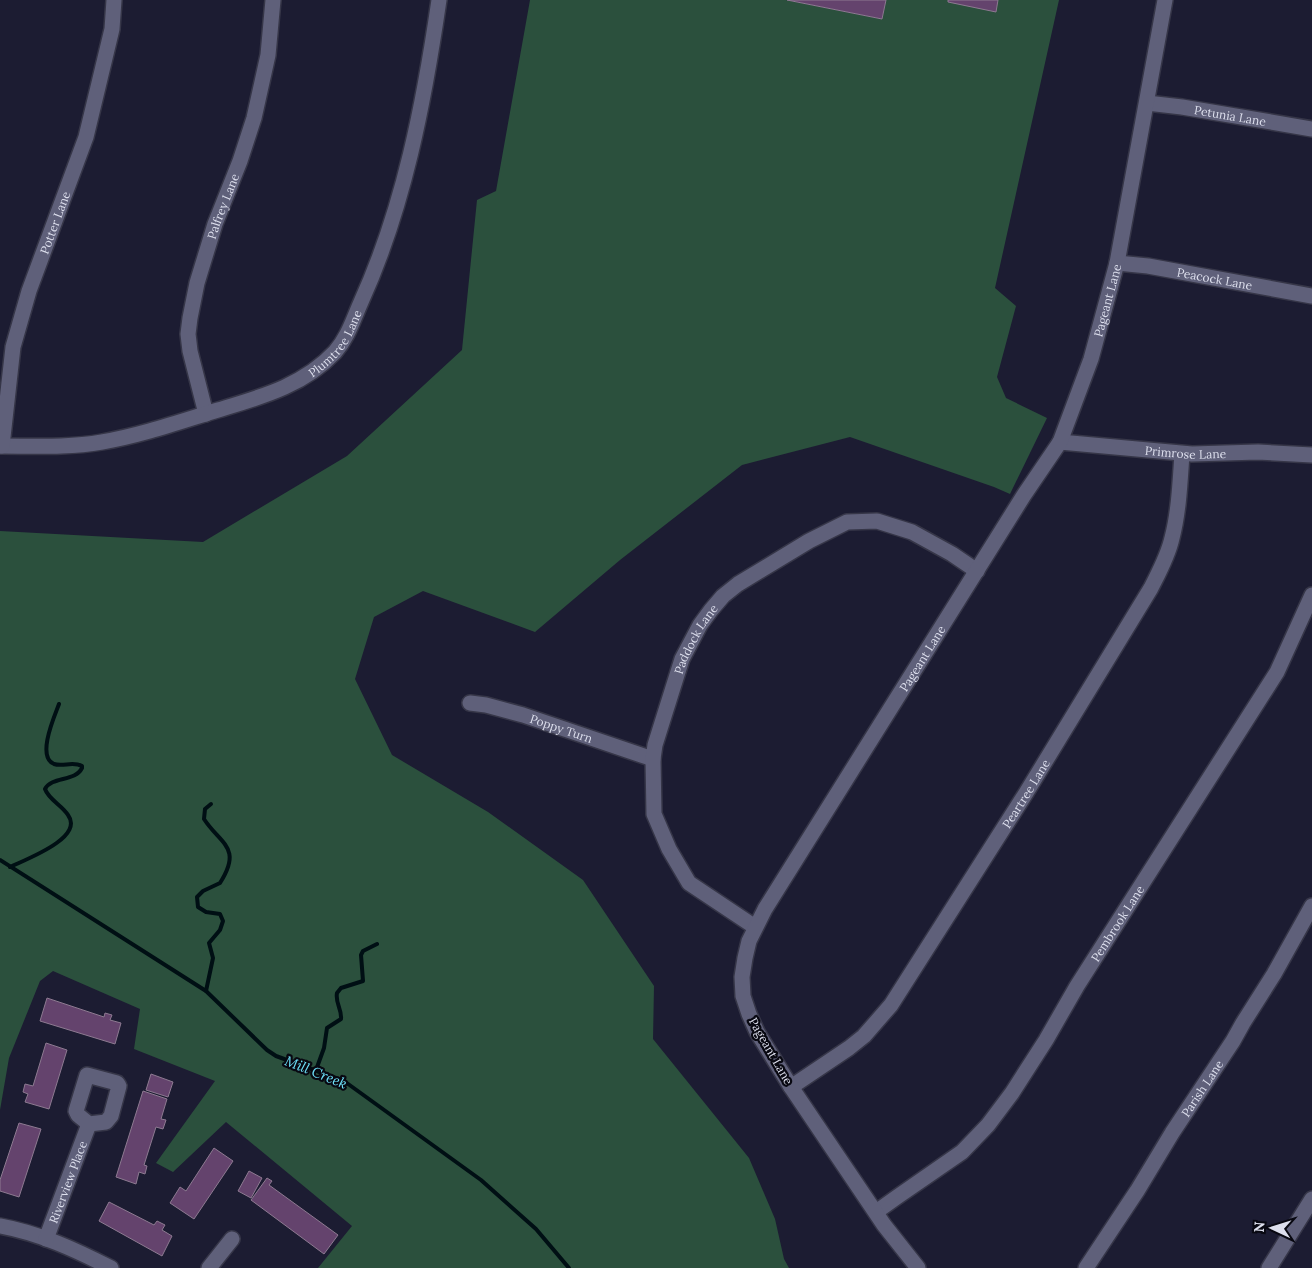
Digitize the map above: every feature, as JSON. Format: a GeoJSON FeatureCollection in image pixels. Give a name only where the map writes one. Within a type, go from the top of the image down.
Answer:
{"type":"FeatureCollection","features":[{"type":"Feature","properties":{"kind":"street","name":"Potter Lane"},"geometry":{"type":"LineString","coordinates":[[1,446],[12,347],[29,291],[86,136],[112,29],[114,0]]}},
{"type":"Feature","properties":{"kind":"street","name":"Palfrey Lane"},"geometry":{"type":"LineString","coordinates":[[206,414],[190,351],[188,334],[190,318],[197,283],[254,118],[268,54],[273,0]]}},
{"type":"Feature","properties":{"kind":"street","name":"Plumtree Lane"},"geometry":{"type":"LineString","coordinates":[[1,446],[49,447],[101,442],[173,426],[265,396],[304,378],[321,366],[336,351],[349,332],[368,287],[403,187],[417,125],[439,0]]}},
{"type":"Feature","properties":{"kind":"street","name":"Pageant Lane"},"geometry":{"type":"LineString","coordinates":[[918,1268],[898,1244],[876,1212],[756,1032],[743,996],[742,977],[745,958],[755,927],[977,571],[1060,442],[1092,360],[1117,263],[1165,0]]}},
{"type":"Feature","properties":{"kind":"street","name":"Petunia Lane"},"geometry":{"type":"LineString","coordinates":[[1147,103],[1312,129]]}},
{"type":"Feature","properties":{"kind":"street","name":"Peacock Lane"},"geometry":{"type":"LineString","coordinates":[[1117,263],[1148,266],[1312,296]]}},
{"type":"Feature","properties":{"kind":"street","name":"Primrose Lane"},"geometry":{"type":"LineString","coordinates":[[1060,442],[1182,454],[1258,452],[1312,455]]}},
{"type":"Feature","properties":{"kind":"street","name":"Peartree Lane"},"geometry":{"type":"LineString","coordinates":[[791,1087],[864,1036],[891,1005],[1026,793],[1151,588],[1159,571],[1172,540],[1182,454]]}},
{"type":"Feature","properties":{"kind":"street","name":"Paddock Lane"},"geometry":{"type":"LineString","coordinates":[[755,927],[689,882],[669,849],[654,814],[653,759],[659,730],[679,668],[700,625],[723,596],[738,584],[809,541],[848,522],[877,521],[912,532],[952,554],[977,571]]}},
{"type":"Feature","properties":{"kind":"street","name":"Pembrook Lane"},"geometry":{"type":"LineString","coordinates":[[876,1212],[962,1152],[988,1125],[1012,1093],[1046,1040],[1077,986],[1276,672],[1312,595]]}},
{"type":"Feature","properties":{"kind":"street","name":"Poppy Turn"},"geometry":{"type":"LineString","coordinates":[[470,703],[486,704],[523,715],[653,759]]}},
{"type":"Feature","properties":{"kind":"street","name":"Parish Lane"},"geometry":{"type":"LineString","coordinates":[[1086,1268],[1233,1041],[1242,1023],[1274,974],[1312,906]]}},
{"type":"Feature","properties":{"kind":"street","name":"Riverview Place"},"geometry":{"type":"LineString","coordinates":[[46,1239],[88,1124]]}},
{"type":"Feature","properties":{"kind":"street"},"geometry":{"type":"LineString","coordinates":[[1269,1268],[1312,1199]]}},
{"type":"Feature","properties":{"kind":"street"},"geometry":{"type":"LineString","coordinates":[[0,1226],[17,1229],[46,1239],[111,1268]]}},
{"type":"Feature","properties":{"kind":"street"},"geometry":{"type":"LineString","coordinates":[[209,1268],[232,1239]]}},
{"type":"Feature","properties":{"kind":"green space"},"geometry":{"type":"Polygon","coordinates":[[[530,0],[786,0],[882,19],[886,0],[948,0],[996,11],[998,0],[1059,0],[995,288],[1016,306],[997,377],[1006,398],[1047,418],[1010,494],[850,437],[742,465],[620,560],[535,632],[423,591],[374,617],[355,679],[392,755],[488,812],[583,880],[654,986],[653,1039],[749,1158],[775,1219],[784,1259],[789,1268],[318,1268],[352,1226],[226,1122],[173,1172],[156,1163],[215,1081],[134,1049],[140,1009],[53,971],[40,981],[9,1058],[0,1110],[0,531],[203,542],[347,456],[462,350],[477,200],[496,191],[530,0]]]}},
{"type":"Feature","properties":{"kind":"building"},"geometry":{"type":"Polygon","coordinates":[[[787,0],[886,0],[882,19],[787,0]]]}},
{"type":"Feature","properties":{"kind":"building"},"geometry":{"type":"Polygon","coordinates":[[[948,0],[998,0],[996,12],[948,2],[948,0]]]}},
{"type":"Feature","properties":{"kind":"building"},"geometry":{"type":"Polygon","coordinates":[[[47,998],[104,1017],[105,1013],[112,1015],[110,1020],[121,1023],[115,1044],[40,1021],[47,998]]]}},
{"type":"Feature","properties":{"kind":"building"},"geometry":{"type":"Polygon","coordinates":[[[46,1043],[67,1050],[49,1109],[25,1102],[28,1094],[23,1092],[25,1084],[33,1086],[46,1043]]]}},
{"type":"Feature","properties":{"kind":"building"},"geometry":{"type":"Polygon","coordinates":[[[151,1074],[173,1082],[168,1097],[146,1090],[151,1074]]]}},
{"type":"Feature","properties":{"kind":"building"},"geometry":{"type":"Polygon","coordinates":[[[143,1091],[167,1099],[161,1119],[166,1120],[163,1129],[156,1127],[144,1165],[147,1166],[145,1174],[139,1172],[136,1184],[116,1177],[143,1091]]]}},
{"type":"Feature","properties":{"kind":"building"},"geometry":{"type":"Polygon","coordinates":[[[19,1123],[41,1129],[19,1197],[0,1191],[0,1180],[19,1123]]]}},
{"type":"Feature","properties":{"kind":"building"},"geometry":{"type":"Polygon","coordinates":[[[214,1148],[233,1161],[194,1219],[170,1203],[180,1187],[186,1191],[214,1148]]]}},
{"type":"Feature","properties":{"kind":"building"},"geometry":{"type":"Polygon","coordinates":[[[249,1171],[262,1178],[251,1198],[238,1191],[249,1171]]]}},
{"type":"Feature","properties":{"kind":"building"},"geometry":{"type":"Polygon","coordinates":[[[267,1178],[272,1181],[269,1185],[338,1235],[324,1254],[251,1200],[267,1178]]]}},
{"type":"Feature","properties":{"kind":"building"},"geometry":{"type":"Polygon","coordinates":[[[109,1202],[154,1225],[157,1221],[165,1225],[162,1230],[172,1236],[162,1256],[99,1221],[109,1202]]]}},
{"type":"Feature","properties":{"kind":"waterway"},"geometry":{"type":"LineString","coordinates":[[10,867],[39,854],[61,840],[68,832],[71,824],[68,815],[49,796],[45,789],[53,782],[74,775],[82,768],[82,766],[75,764],[54,764],[49,760],[47,753],[48,736],[59,704]]}},
{"type":"Feature","properties":{"kind":"waterway"},"geometry":{"type":"LineString","coordinates":[[206,991],[213,958],[209,943],[220,930],[223,921],[220,914],[206,912],[198,907],[197,897],[203,891],[220,883],[227,871],[229,861],[227,847],[204,819],[205,809],[211,804]]}},
{"type":"Feature","properties":{"kind":"waterway","name":"Mill Creek"},"geometry":{"type":"LineString","coordinates":[[0,860],[206,991],[267,1050],[276,1056],[344,1081],[481,1180],[536,1229],[569,1268]]}},
{"type":"Feature","properties":{"kind":"waterway"},"geometry":{"type":"LineString","coordinates":[[316,1070],[324,1048],[327,1028],[341,1019],[337,993],[341,988],[363,981],[361,955],[363,951],[377,944]]}}]}
